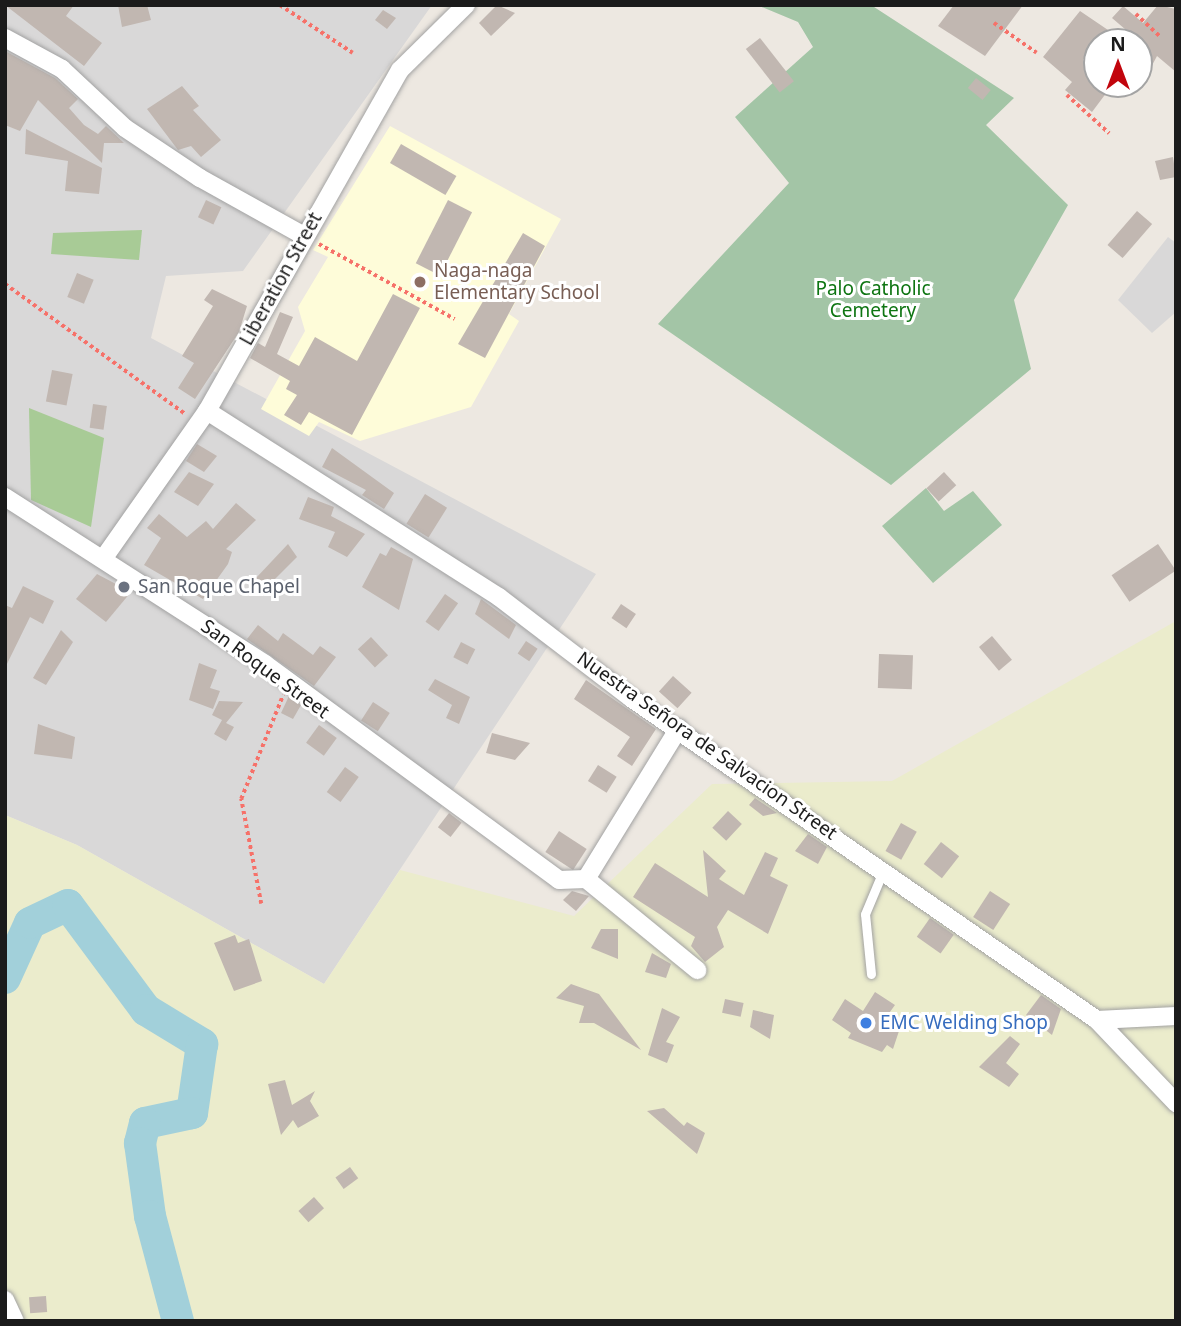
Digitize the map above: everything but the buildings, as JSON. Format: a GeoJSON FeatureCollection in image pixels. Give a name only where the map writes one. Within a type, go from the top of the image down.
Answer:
{"type":"FeatureCollection","features":[{"type":"Feature","properties":{"kind":"street","name":"Liberation Street"},"geometry":{"type":"LineString","coordinates":[[103,559],[207,411],[304,236],[401,71],[466,5]]}},
{"type":"Feature","properties":{"kind":"street"},"geometry":{"type":"LineString","coordinates":[[5,38],[62,69],[125,128],[189,171],[304,236]]}},
{"type":"Feature","properties":{"kind":"street","name":"Nuestra Señora de Salvacion Street"},"geometry":{"type":"LineString","coordinates":[[207,411],[499,597],[679,728],[1097,1020],[1176,1103]]}},
{"type":"Feature","properties":{"kind":"street","name":"San Roque Street"},"geometry":{"type":"LineString","coordinates":[[5,497],[103,559],[288,684],[559,880],[586,879]]}},
{"type":"Feature","properties":{"kind":"street"},"geometry":{"type":"LineString","coordinates":[[679,728],[586,879],[697,970]]}},
{"type":"Feature","properties":{"kind":"street"},"geometry":{"type":"LineString","coordinates":[[1097,1020],[1176,1016]]}},
{"type":"Feature","properties":{"kind":"street"},"geometry":{"type":"LineString","coordinates":[[5,1300],[15,1321]]}},
{"type":"Feature","properties":{"kind":"lane"},"geometry":{"type":"LineString","coordinates":[[871,974],[865,914],[884,869]]}},
{"type":"Feature","properties":{"kind":"path"},"geometry":{"type":"LineString","coordinates":[[280,5],[353,53]]}},
{"type":"Feature","properties":{"kind":"path"},"geometry":{"type":"LineString","coordinates":[[1136,14],[1161,37]]}},
{"type":"Feature","properties":{"kind":"path"},"geometry":{"type":"LineString","coordinates":[[995,23],[1037,53]]}},
{"type":"Feature","properties":{"kind":"path"},"geometry":{"type":"LineString","coordinates":[[1067,95],[1109,133]]}},
{"type":"Feature","properties":{"kind":"path"},"geometry":{"type":"LineString","coordinates":[[304,236],[455,319]]}},
{"type":"Feature","properties":{"kind":"path"},"geometry":{"type":"LineString","coordinates":[[5,284],[166,403],[184,413],[207,411]]}},
{"type":"Feature","properties":{"kind":"path"},"geometry":{"type":"LineString","coordinates":[[261,904],[241,799],[288,684]]}},
{"type":"Feature","properties":{"kind":"shaded area"},"geometry":{"type":"Polygon","coordinates":[[[5,5],[432,5],[243,271],[166,276],[151,338],[596,574],[324,984],[77,845],[5,815],[5,5]]]}},
{"type":"Feature","properties":{"kind":"shaded area","name":"Naga-naga Elementary School"},"geometry":{"type":"Polygon","coordinates":[[[390,126],[561,219],[509,314],[519,321],[471,407],[360,441],[319,422],[309,436],[261,409],[305,331],[298,307],[328,257],[313,250],[390,126]]]}},
{"type":"Feature","properties":{"kind":"shaded area"},"geometry":{"type":"Polygon","coordinates":[[[1168,237],[1176,243],[1176,312],[1152,333],[1118,300],[1168,237]]]}},
{"type":"Feature","properties":{"kind":"green space","name":"Palo Catholic Cemetery"},"geometry":{"type":"Polygon","coordinates":[[[757,5],[871,5],[1014,98],[986,125],[1068,205],[1014,300],[1031,369],[891,485],[658,324],[789,183],[735,117],[813,47],[798,22],[757,5]]]}},
{"type":"Feature","properties":{"kind":"green space"},"geometry":{"type":"Polygon","coordinates":[[[142,230],[139,260],[51,254],[53,233],[142,230]]]}},
{"type":"Feature","properties":{"kind":"green space"},"geometry":{"type":"Polygon","coordinates":[[[29,408],[104,438],[91,527],[31,500],[29,408]]]}},
{"type":"Feature","properties":{"kind":"green space"},"geometry":{"type":"Polygon","coordinates":[[[926,488],[944,511],[973,491],[1002,525],[933,583],[882,526],[926,488]]]}},
{"type":"Feature","properties":{"kind":"green space"},"geometry":{"type":"Polygon","coordinates":[[[1176,621],[1176,1321],[5,1321],[5,815],[77,845],[324,984],[400,870],[574,916],[712,784],[892,781],[1176,621]]]}},
{"type":"Feature","properties":{"kind":"waterway"},"geometry":{"type":"LineString","coordinates":[[5,978],[30,923],[68,905],[146,1010],[202,1044],[192,1113],[145,1123],[140,1143],[150,1216],[178,1321]]}},
{"type":"Feature","properties":{"kind":"place","name":"Naga-naga Elementary School"},"geometry":{"type":"Point","coordinates":[420,282]}},
{"type":"Feature","properties":{"kind":"place","name":"San Roque Chapel"},"geometry":{"type":"Point","coordinates":[124,587]}},
{"type":"Feature","properties":{"kind":"place","name":"EMC Welding Shop"},"geometry":{"type":"Point","coordinates":[866,1023]}}]}
